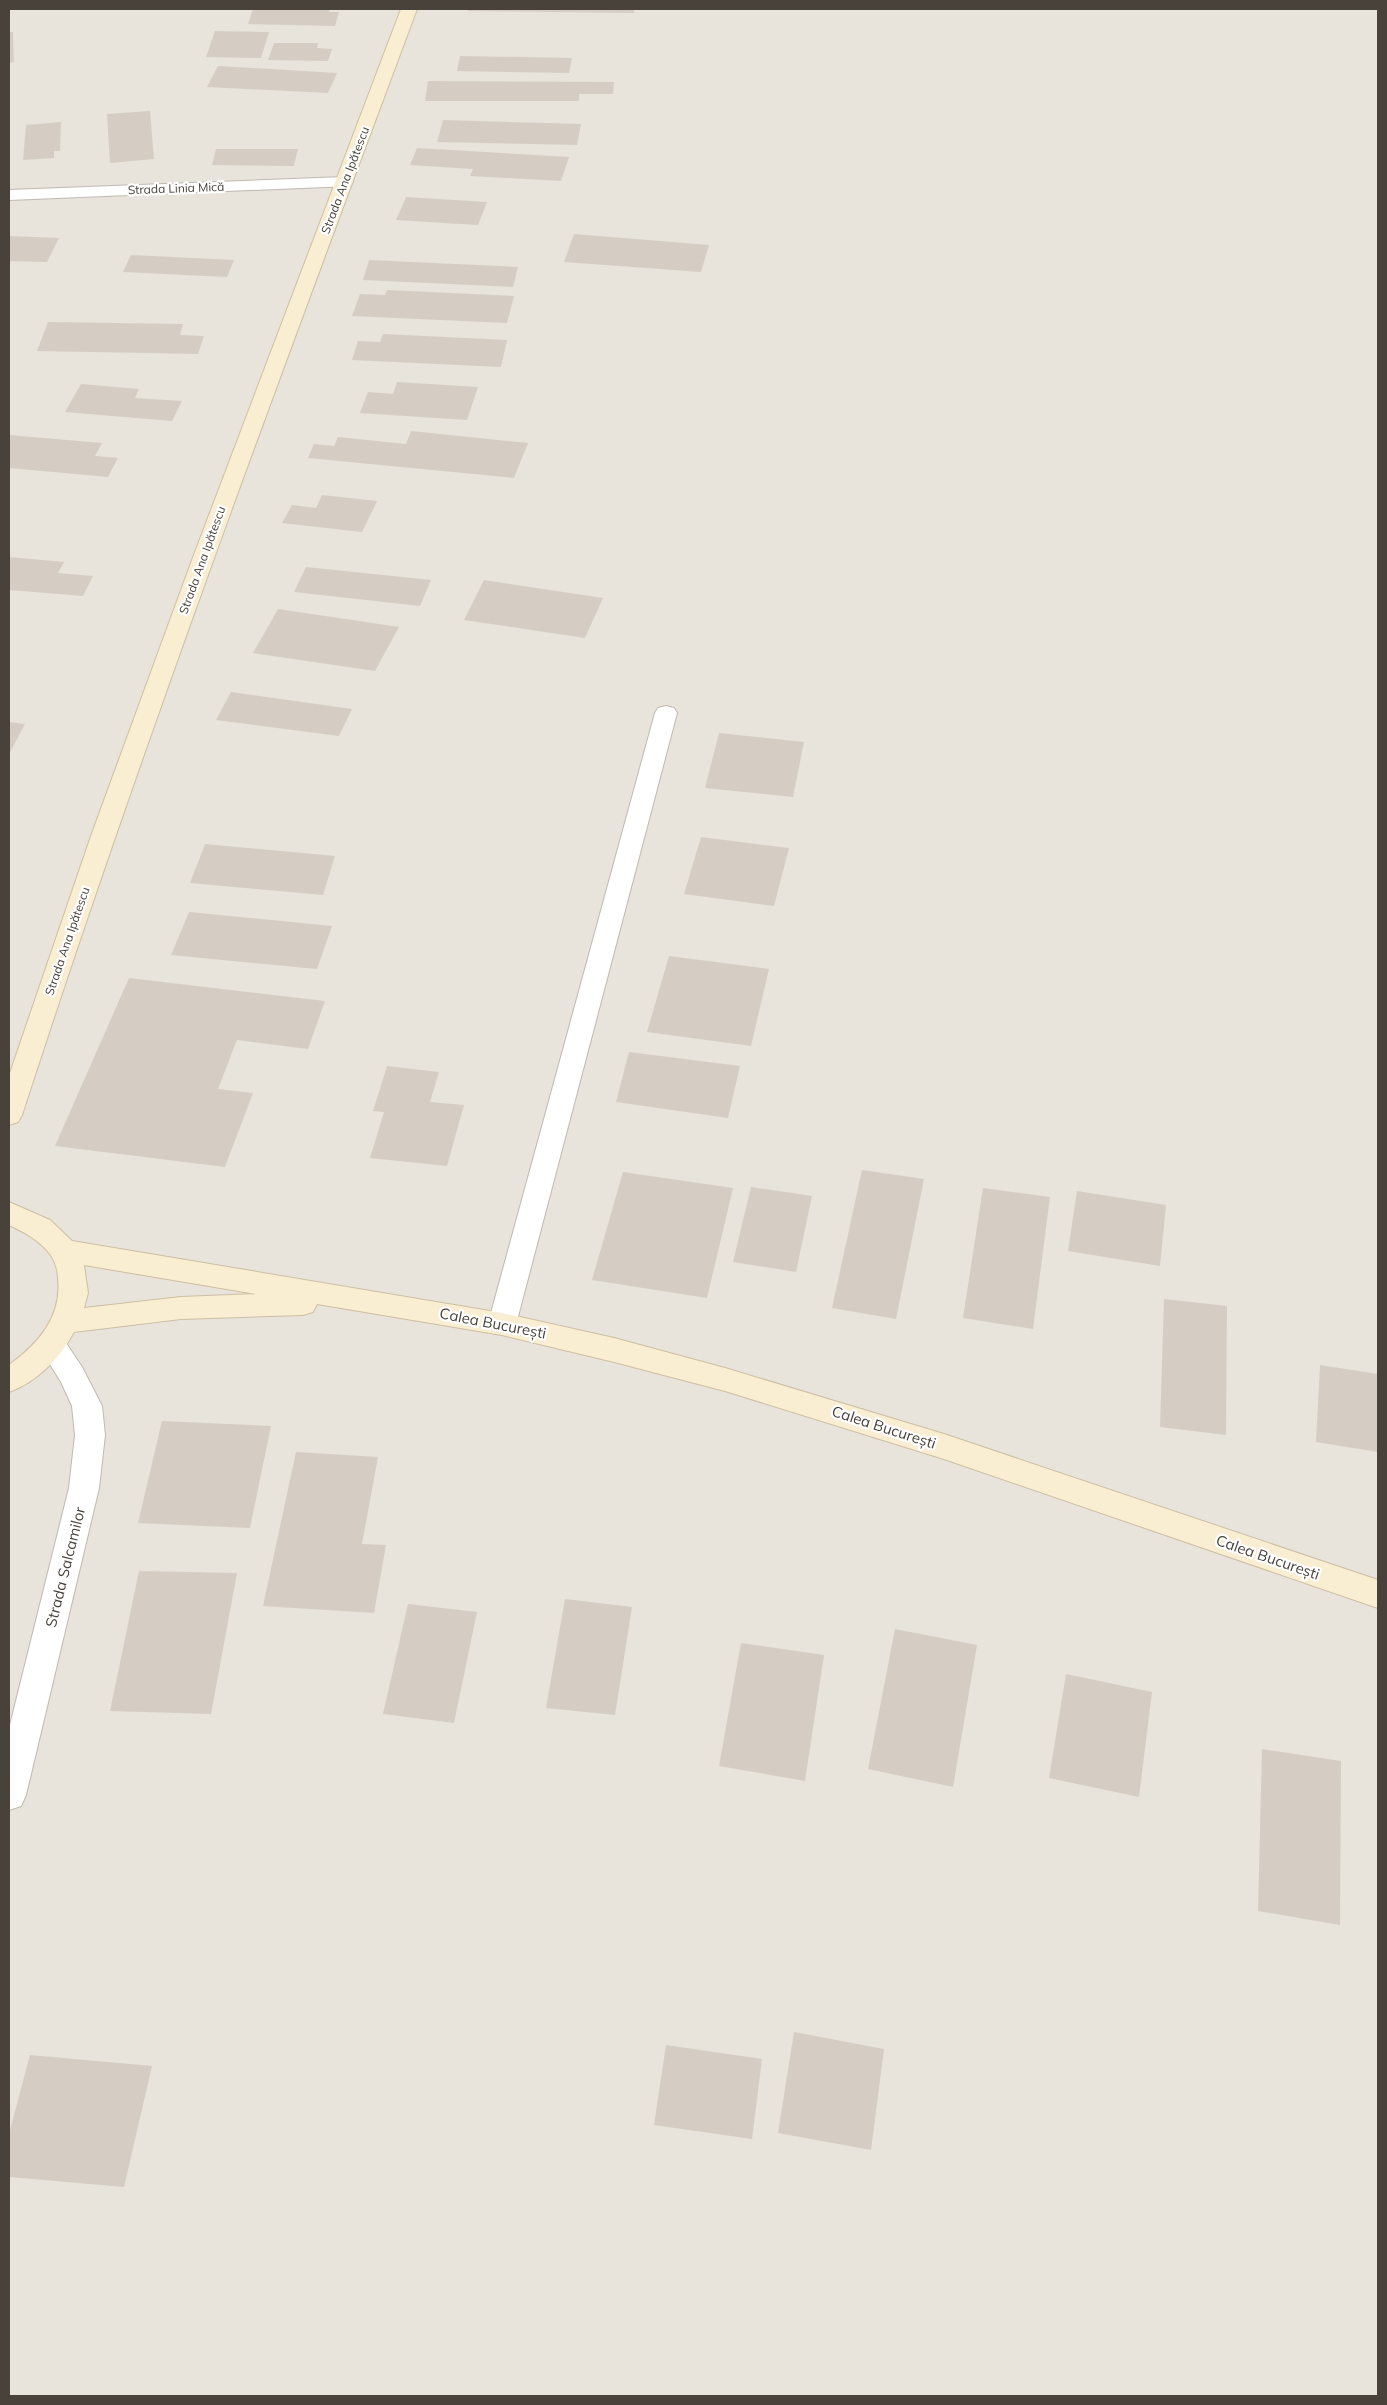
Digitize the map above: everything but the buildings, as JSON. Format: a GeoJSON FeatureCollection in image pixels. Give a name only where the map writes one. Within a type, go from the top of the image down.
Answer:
{"type":"FeatureCollection","features":[{"type":"Feature","properties":{"kind":"main road","name":"Strada Ana Ipătescu"},"geometry":{"type":"LineString","coordinates":[[9,1115],[44,1006],[189,594],[409,9]]}},
{"type":"Feature","properties":{"kind":"main road"},"geometry":{"type":"LineString","coordinates":[[9,1213],[30,1220],[50,1234],[64,1251],[73,1273],[74,1296],[59,1334],[27,1370],[9,1380]]}},
{"type":"Feature","properties":{"kind":"main road","name":"Calea București"},"geometry":{"type":"LineString","coordinates":[[64,1251],[502,1324],[568,1338],[690,1369],[889,1428],[1378,1594]]}},
{"type":"Feature","properties":{"kind":"main road","name":"Calea București"},"geometry":{"type":"LineString","coordinates":[[59,1334],[200,1307],[259,1304],[378,1304]]}},
{"type":"Feature","properties":{"kind":"street","name":"Strada Linia Mică"},"geometry":{"type":"LineString","coordinates":[[9,195],[344,182]]}},
{"type":"Feature","properties":{"kind":"street"},"geometry":{"type":"LineString","coordinates":[[502,1324],[666,713]]}},
{"type":"Feature","properties":{"kind":"street","name":"Strada Salcamilor"},"geometry":{"type":"LineString","coordinates":[[9,1795],[84,1488],[90,1435],[87,1406],[72,1375],[59,1334]]}},
{"type":"Feature","properties":{"kind":"shaded area"},"geometry":{"type":"Polygon","coordinates":[[[9,9],[1378,9],[1378,2396],[9,2396],[9,9]]]}}]}
